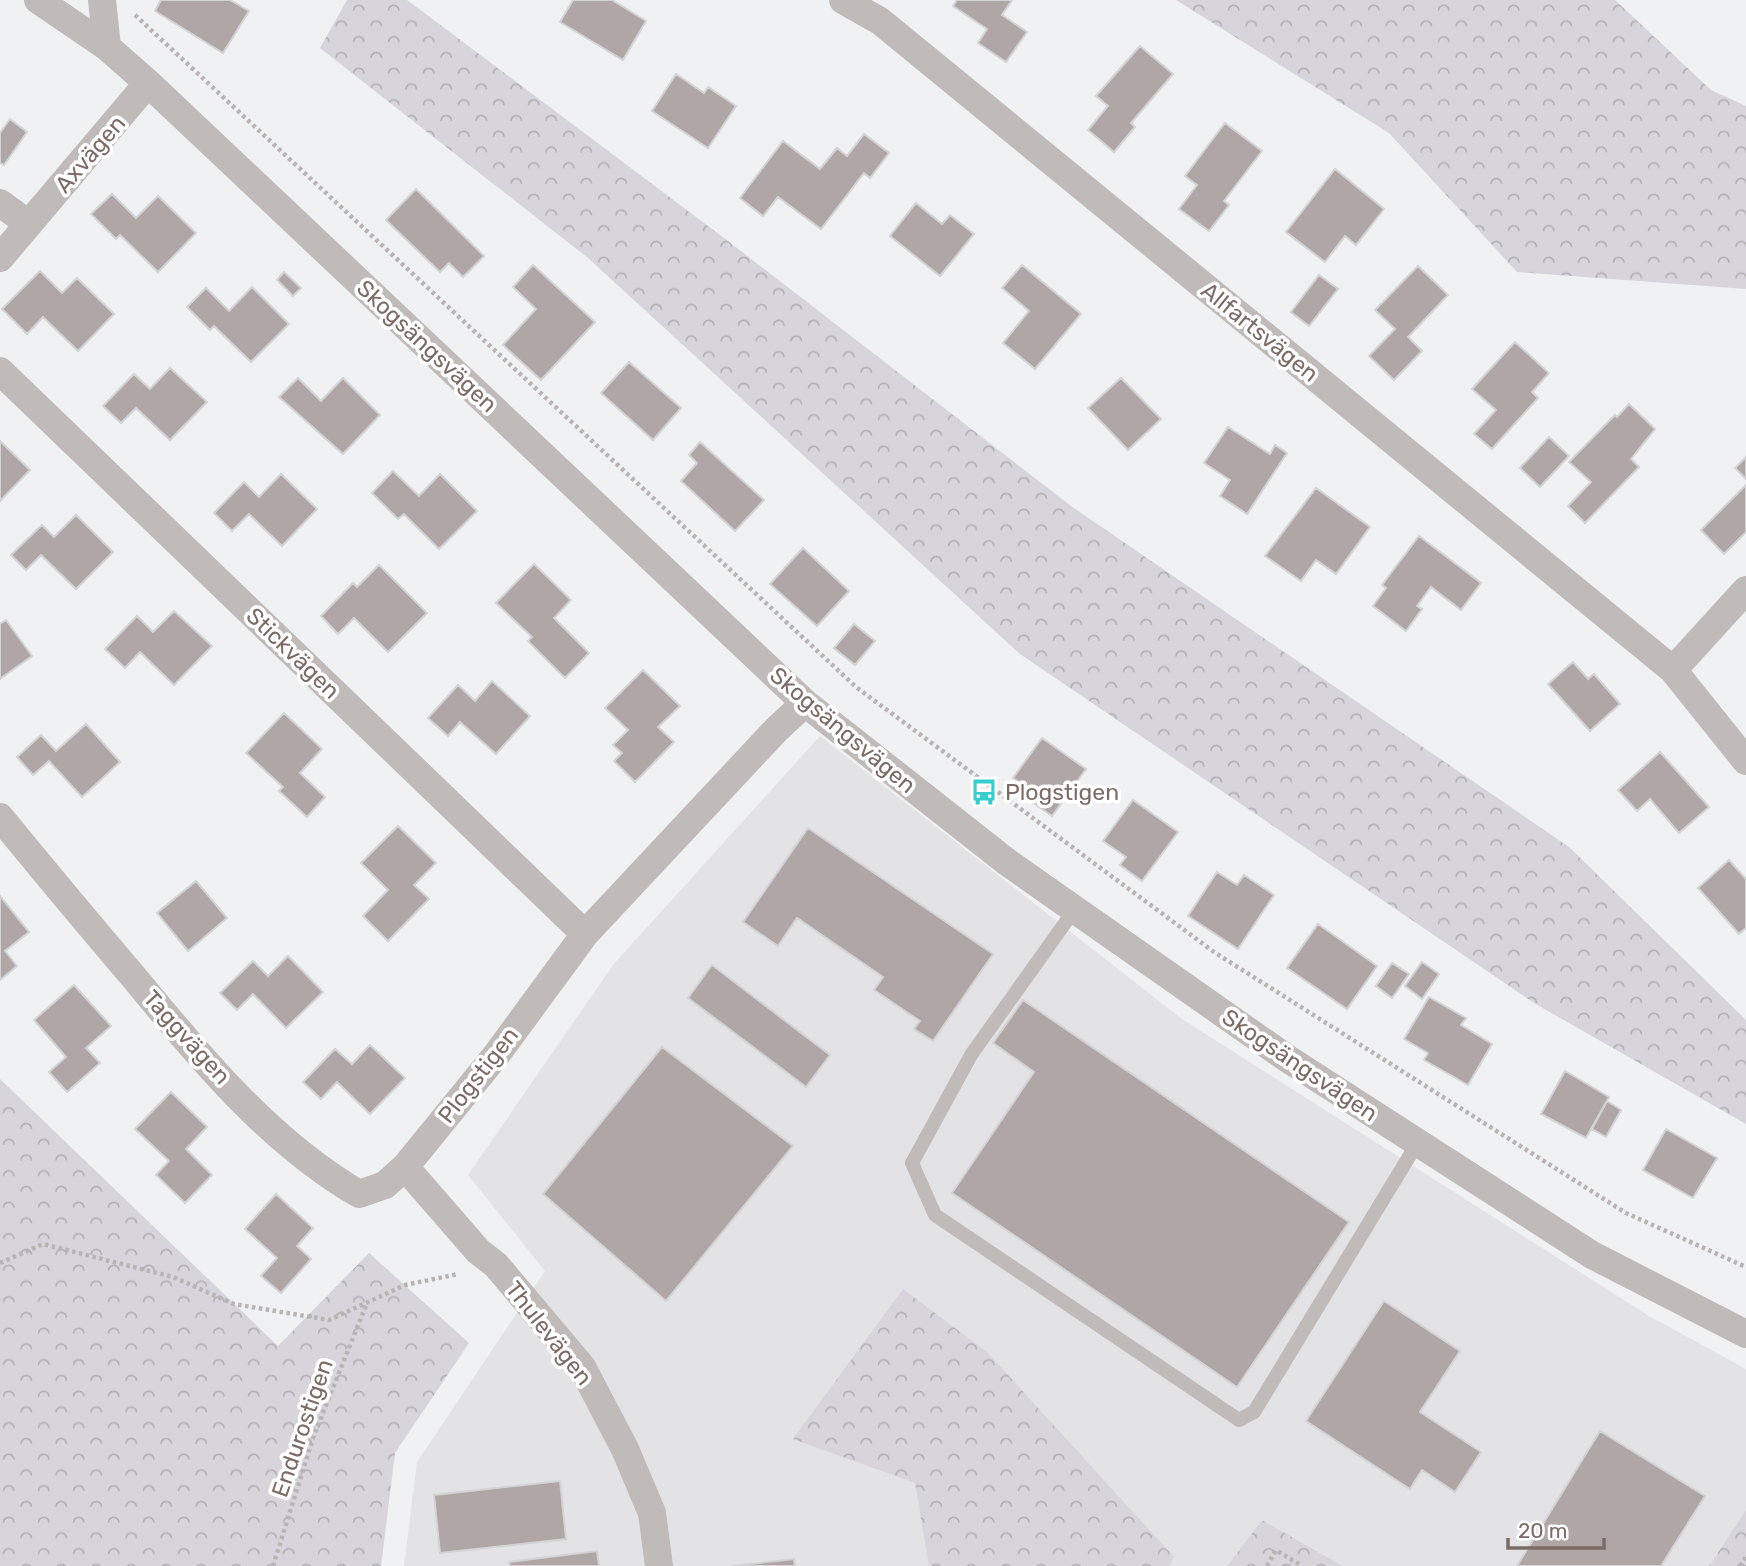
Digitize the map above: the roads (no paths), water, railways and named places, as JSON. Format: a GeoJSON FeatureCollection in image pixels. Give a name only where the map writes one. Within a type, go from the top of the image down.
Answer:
{"type":"FeatureCollection","features":[{"type":"Feature","properties":{"kind":"street","name":"Skogsängsvägen"},"geometry":{"type":"LineString","coordinates":[[38,0],[107,47],[148,83],[805,703],[1007,862],[1288,1059],[1592,1255],[1746,1334]]}},
{"type":"Feature","properties":{"kind":"street"},"geometry":{"type":"LineString","coordinates":[[102,0],[107,47]]}},
{"type":"Feature","properties":{"kind":"street","name":"Allfartsvägen"},"geometry":{"type":"LineString","coordinates":[[842,0],[886,11],[1673,670],[1746,761]]}},
{"type":"Feature","properties":{"kind":"street","name":"Axvägen"},"geometry":{"type":"LineString","coordinates":[[0,258],[148,83]]}},
{"type":"Feature","properties":{"kind":"street"},"geometry":{"type":"LineString","coordinates":[[0,203],[29,224]]}},
{"type":"Feature","properties":{"kind":"street","name":"Stickvägen"},"geometry":{"type":"LineString","coordinates":[[0,372],[585,934]]}},
{"type":"Feature","properties":{"kind":"street"},"geometry":{"type":"LineString","coordinates":[[1673,670],[1746,590]]}},
{"type":"Feature","properties":{"kind":"street","name":"Plogstigen"},"geometry":{"type":"LineString","coordinates":[[405,1167],[496,1054],[585,934],[776,730],[805,703]]}},
{"type":"Feature","properties":{"kind":"street","name":"Taggvägen"},"geometry":{"type":"LineString","coordinates":[[0,817],[199,1056],[292,1147],[331,1178],[359,1194],[385,1185],[405,1167]]}},
{"type":"Feature","properties":{"kind":"street","name":"Thulevägen"},"geometry":{"type":"LineString","coordinates":[[405,1167],[478,1251],[496,1265],[582,1367],[625,1449],[652,1513],[659,1566]]}},
{"type":"Feature","properties":{"kind":"lane"},"geometry":{"type":"LineString","coordinates":[[1075,909],[971,1055],[912,1163],[935,1215],[1239,1420],[1254,1412],[1418,1142]]}},
{"type":"Feature","properties":{"kind":"place","name":"Plogstigen"},"geometry":{"type":"Point","coordinates":[984,792]}}]}
